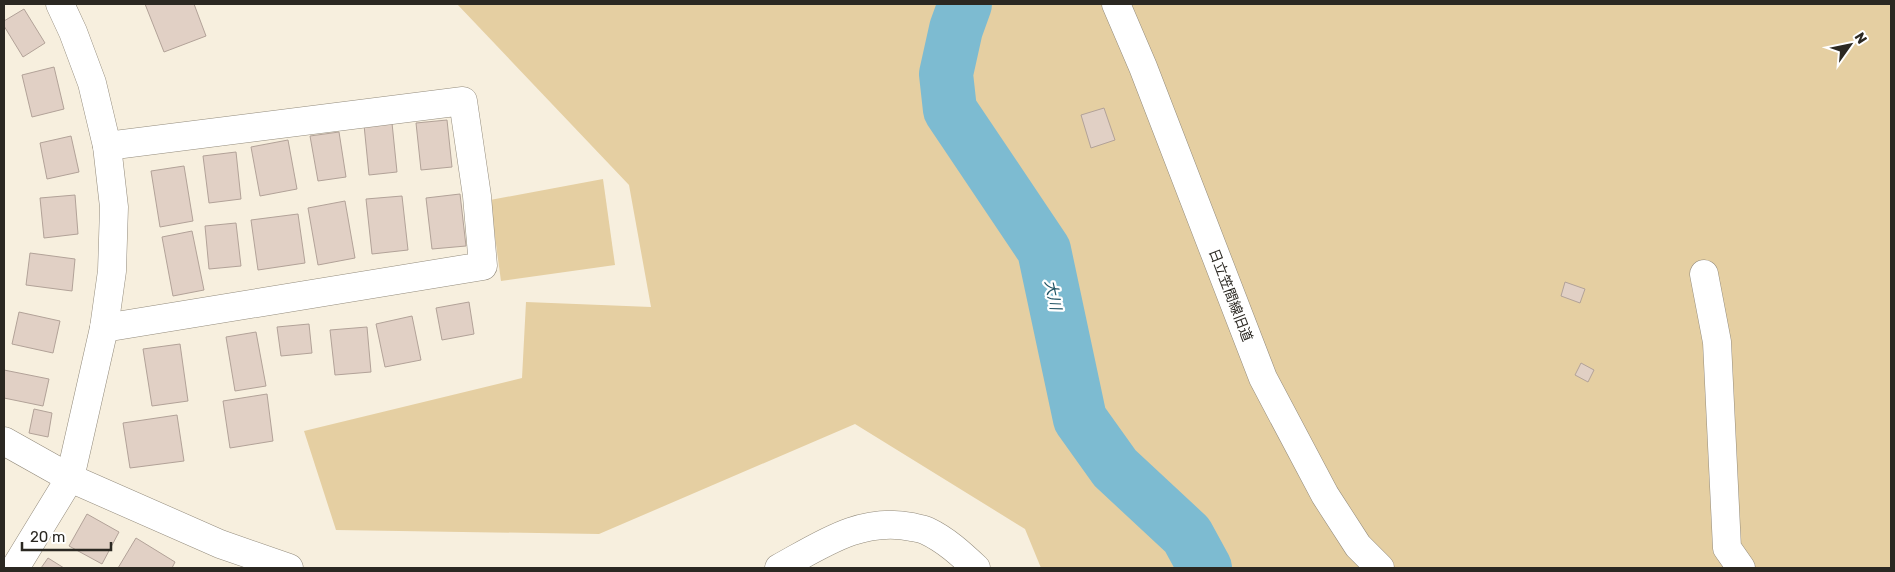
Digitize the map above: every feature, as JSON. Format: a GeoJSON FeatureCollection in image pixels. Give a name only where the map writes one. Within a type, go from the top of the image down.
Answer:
{"type":"FeatureCollection","features":[{"type":"Feature","properties":{"kind":"street"},"geometry":{"type":"LineString","coordinates":[[15,568],[70,478],[104,328],[112,272],[114,207],[107,146],[92,83],[73,32],[60,4]]}},
{"type":"Feature","properties":{"kind":"street","name":"日立笠間線旧道"},"geometry":{"type":"LineString","coordinates":[[1116,4],[1143,67],[1263,378],[1325,495],[1358,546],[1380,568]]}},
{"type":"Feature","properties":{"kind":"street"},"geometry":{"type":"LineString","coordinates":[[104,328],[483,266],[463,101],[107,146]]}},
{"type":"Feature","properties":{"kind":"street"},"geometry":{"type":"LineString","coordinates":[[1704,274],[1718,342],[1728,548],[1741,568]]}},
{"type":"Feature","properties":{"kind":"street"},"geometry":{"type":"LineString","coordinates":[[4,441],[70,478],[220,544],[289,568]]}},
{"type":"Feature","properties":{"kind":"street"},"geometry":{"type":"LineString","coordinates":[[779,568],[838,536],[867,526],[896,523],[926,530],[954,547],[976,568]]}},
{"type":"Feature","properties":{"kind":"shaded area"},"geometry":{"type":"Polygon","coordinates":[[[457,4],[1891,4],[1891,568],[1041,568],[1025,529],[855,424],[599,534],[336,530],[304,431],[522,378],[526,302],[651,307],[629,185],[457,4]]]}},
{"type":"Feature","properties":{"kind":"shaded area"},"geometry":{"type":"Polygon","coordinates":[[[603,179],[615,265],[501,281],[490,200],[603,179]]]}},
{"type":"Feature","properties":{"kind":"building"},"geometry":{"type":"Polygon","coordinates":[[[145,4],[194,4],[206,36],[164,52],[145,4]]]}},
{"type":"Feature","properties":{"kind":"building"},"geometry":{"type":"Polygon","coordinates":[[[24,9],[45,43],[23,57],[4,26],[4,21],[24,9]]]}},
{"type":"Feature","properties":{"kind":"building"},"geometry":{"type":"Polygon","coordinates":[[[54,67],[64,109],[32,117],[22,75],[54,67]]]}},
{"type":"Feature","properties":{"kind":"building"},"geometry":{"type":"Polygon","coordinates":[[[1104,108],[1115,140],[1091,148],[1081,115],[1104,108]]]}},
{"type":"Feature","properties":{"kind":"building"},"geometry":{"type":"Polygon","coordinates":[[[447,120],[452,167],[421,170],[416,123],[447,120]]]}},
{"type":"Feature","properties":{"kind":"building"},"geometry":{"type":"Polygon","coordinates":[[[392,123],[397,172],[369,175],[364,125],[392,123]]]}},
{"type":"Feature","properties":{"kind":"building"},"geometry":{"type":"Polygon","coordinates":[[[339,132],[346,177],[318,181],[310,136],[339,132]]]}},
{"type":"Feature","properties":{"kind":"building"},"geometry":{"type":"Polygon","coordinates":[[[71,136],[79,172],[47,179],[40,143],[71,136]]]}},
{"type":"Feature","properties":{"kind":"building"},"geometry":{"type":"Polygon","coordinates":[[[288,140],[297,189],[260,196],[251,147],[288,140]]]}},
{"type":"Feature","properties":{"kind":"building"},"geometry":{"type":"Polygon","coordinates":[[[236,152],[241,199],[209,203],[203,156],[236,152]]]}},
{"type":"Feature","properties":{"kind":"building"},"geometry":{"type":"Polygon","coordinates":[[[184,166],[193,221],[160,227],[151,171],[184,166]]]}},
{"type":"Feature","properties":{"kind":"building"},"geometry":{"type":"Polygon","coordinates":[[[460,194],[466,246],[432,249],[426,198],[460,194]]]}},
{"type":"Feature","properties":{"kind":"building"},"geometry":{"type":"Polygon","coordinates":[[[75,195],[78,234],[44,238],[40,198],[75,195]]]}},
{"type":"Feature","properties":{"kind":"building"},"geometry":{"type":"Polygon","coordinates":[[[402,196],[408,250],[372,254],[366,199],[402,196]]]}},
{"type":"Feature","properties":{"kind":"building"},"geometry":{"type":"Polygon","coordinates":[[[345,201],[355,258],[318,265],[308,208],[345,201]]]}},
{"type":"Feature","properties":{"kind":"building"},"geometry":{"type":"Polygon","coordinates":[[[298,214],[305,263],[258,270],[251,220],[298,214]]]}},
{"type":"Feature","properties":{"kind":"building"},"geometry":{"type":"Polygon","coordinates":[[[236,223],[241,266],[209,269],[205,226],[236,223]]]}},
{"type":"Feature","properties":{"kind":"building"},"geometry":{"type":"Polygon","coordinates":[[[192,231],[204,290],[173,296],[162,237],[192,231]]]}},
{"type":"Feature","properties":{"kind":"building"},"geometry":{"type":"Polygon","coordinates":[[[30,253],[75,259],[72,291],[26,285],[30,253]]]}},
{"type":"Feature","properties":{"kind":"building"},"geometry":{"type":"Polygon","coordinates":[[[1565,282],[1585,289],[1580,303],[1561,296],[1565,282]]]}},
{"type":"Feature","properties":{"kind":"building"},"geometry":{"type":"Polygon","coordinates":[[[469,302],[474,334],[442,340],[436,308],[469,302]]]}},
{"type":"Feature","properties":{"kind":"building"},"geometry":{"type":"Polygon","coordinates":[[[19,312],[60,321],[53,353],[12,344],[19,312]]]}},
{"type":"Feature","properties":{"kind":"building"},"geometry":{"type":"Polygon","coordinates":[[[412,316],[421,360],[385,367],[376,324],[412,316]]]}},
{"type":"Feature","properties":{"kind":"building"},"geometry":{"type":"Polygon","coordinates":[[[309,324],[312,353],[281,356],[277,327],[309,324]]]}},
{"type":"Feature","properties":{"kind":"building"},"geometry":{"type":"Polygon","coordinates":[[[367,327],[371,372],[335,375],[330,330],[367,327]]]}},
{"type":"Feature","properties":{"kind":"building"},"geometry":{"type":"Polygon","coordinates":[[[256,332],[266,386],[235,391],[226,337],[256,332]]]}},
{"type":"Feature","properties":{"kind":"building"},"geometry":{"type":"Polygon","coordinates":[[[180,344],[188,401],[152,406],[143,349],[180,344]]]}},
{"type":"Feature","properties":{"kind":"building"},"geometry":{"type":"Polygon","coordinates":[[[1581,363],[1594,370],[1588,382],[1575,375],[1581,363]]]}},
{"type":"Feature","properties":{"kind":"building"},"geometry":{"type":"Polygon","coordinates":[[[4,370],[49,379],[43,406],[4,398],[4,370]]]}},
{"type":"Feature","properties":{"kind":"building"},"geometry":{"type":"Polygon","coordinates":[[[267,394],[273,441],[230,448],[223,401],[267,394]]]}},
{"type":"Feature","properties":{"kind":"building"},"geometry":{"type":"Polygon","coordinates":[[[34,409],[52,413],[48,437],[29,433],[34,409]]]}},
{"type":"Feature","properties":{"kind":"building"},"geometry":{"type":"Polygon","coordinates":[[[177,415],[184,461],[130,468],[123,423],[177,415]]]}},
{"type":"Feature","properties":{"kind":"building"},"geometry":{"type":"Polygon","coordinates":[[[87,514],[119,532],[102,564],[69,546],[87,514]]]}},
{"type":"Feature","properties":{"kind":"building"},"geometry":{"type":"Polygon","coordinates":[[[136,538],[175,562],[172,568],[118,568],[136,538]]]}},
{"type":"Feature","properties":{"kind":"building"},"geometry":{"type":"Polygon","coordinates":[[[48,558],[64,568],[41,568],[48,558]]]}},
{"type":"Feature","properties":{"kind":"waterway","name":"大川"},"geometry":{"type":"LineString","coordinates":[[965,4],[956,29],[946,74],[950,110],[1044,250],[1080,419],[1115,468],[1187,535],[1205,568]]}}]}
